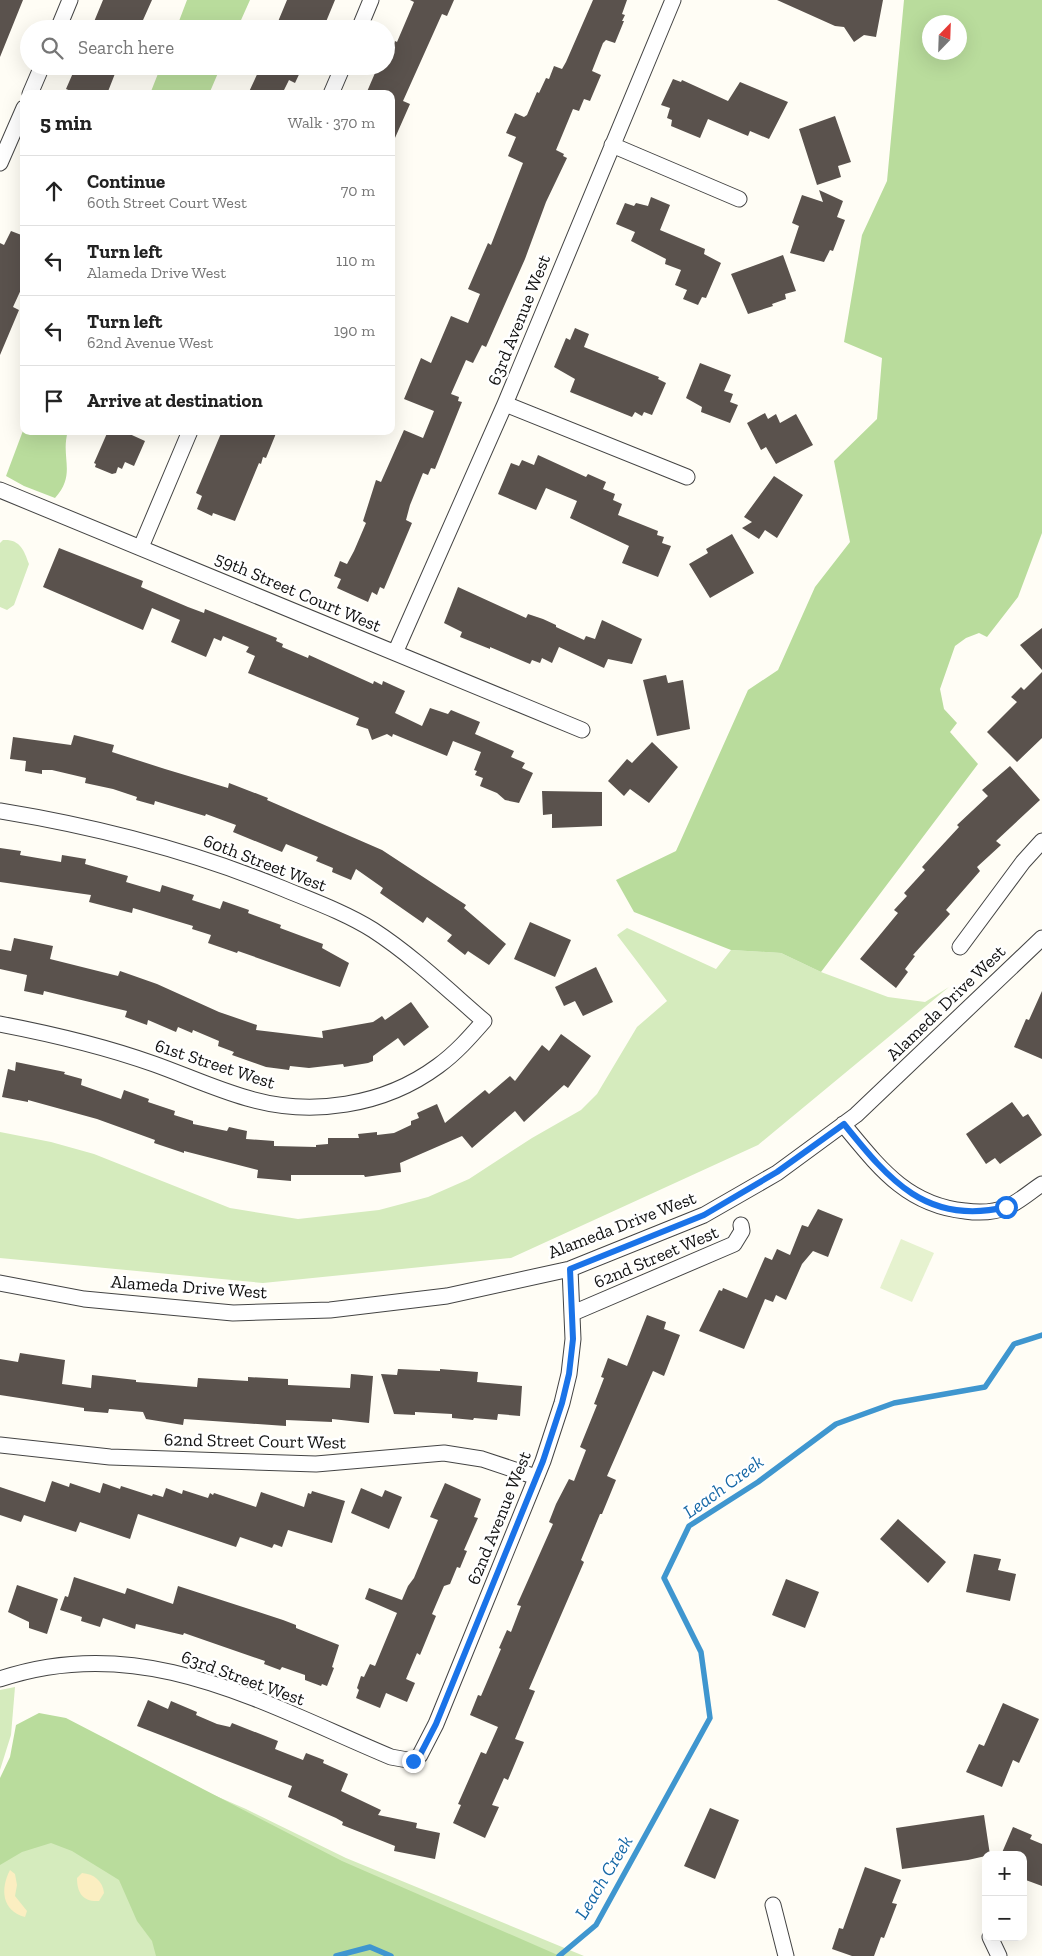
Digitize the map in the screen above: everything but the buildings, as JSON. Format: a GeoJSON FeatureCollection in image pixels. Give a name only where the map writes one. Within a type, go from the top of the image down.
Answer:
{"type":"FeatureCollection","features":[{"type":"Feature","properties":{"kind":"street"},"geometry":{"type":"LineString","coordinates":[[62,20],[70,0]]}},
{"type":"Feature","properties":{"kind":"street"},"geometry":{"type":"LineString","coordinates":[[363,20],[371,0]]}},
{"type":"Feature","properties":{"kind":"street","name":"63rd Avenue West"},"geometry":{"type":"LineString","coordinates":[[395,653],[505,404],[673,0]]}},
{"type":"Feature","properties":{"kind":"street"},"geometry":{"type":"LineString","coordinates":[[32,90],[38,75]]}},
{"type":"Feature","properties":{"kind":"street"},"geometry":{"type":"LineString","coordinates":[[333,90],[339,75]]}},
{"type":"Feature","properties":{"kind":"street"},"geometry":{"type":"LineString","coordinates":[[0,163],[20,117]]}},
{"type":"Feature","properties":{"kind":"street"},"geometry":{"type":"LineString","coordinates":[[612,145],[739,199]]}},
{"type":"Feature","properties":{"kind":"street"},"geometry":{"type":"LineString","coordinates":[[505,404],[687,477]]}},
{"type":"Feature","properties":{"kind":"street"},"geometry":{"type":"LineString","coordinates":[[141,547],[188,435]]}},
{"type":"Feature","properties":{"kind":"street","name":"59th Street Court West"},"geometry":{"type":"LineString","coordinates":[[0,490],[582,730]]}},
{"type":"Feature","properties":{"kind":"street","name":"60th Street West"},"geometry":{"type":"LineString","coordinates":[[0,811],[68,822],[181,851],[243,872],[314,901],[371,929],[398,947],[484,1021]]}},
{"type":"Feature","properties":{"kind":"street"},"geometry":{"type":"LineString","coordinates":[[960,947],[1017,869],[1042,841]]}},
{"type":"Feature","properties":{"kind":"street","name":"Alameda Drive West"},"geometry":{"type":"LineString","coordinates":[[0,1283],[84,1299],[233,1313],[330,1310],[447,1296],[570,1269],[704,1215],[777,1172],[856,1115],[1042,938]]}},
{"type":"Feature","properties":{"kind":"street","name":"61st Street West"},"geometry":{"type":"LineString","coordinates":[[0,1024],[101,1046],[247,1098],[273,1104],[322,1107],[360,1102],[410,1083],[438,1066],[463,1045],[484,1021]]}},
{"type":"Feature","properties":{"kind":"street"},"geometry":{"type":"LineString","coordinates":[[844,1124],[881,1169],[899,1186],[926,1202],[982,1213],[1006,1207],[1042,1184]]}},
{"type":"Feature","properties":{"kind":"street","name":"62nd Street West"},"geometry":{"type":"LineString","coordinates":[[573,1313],[734,1244],[742,1231],[741,1225]]}},
{"type":"Feature","properties":{"kind":"street","name":"62nd Avenue West"},"geometry":{"type":"LineString","coordinates":[[407,1761],[413,1761],[420,1755],[436,1724],[551,1437],[569,1374],[573,1313],[570,1269]]}},
{"type":"Feature","properties":{"kind":"street","name":"62nd Street Court West"},"geometry":{"type":"LineString","coordinates":[[0,1445],[110,1456],[316,1464],[444,1453],[482,1459],[536,1478]]}},
{"type":"Feature","properties":{"kind":"street","name":"63rd Street West"},"geometry":{"type":"LineString","coordinates":[[0,1679],[21,1672],[81,1662],[106,1662],[161,1669],[204,1680],[391,1757],[407,1761]]}},
{"type":"Feature","properties":{"kind":"street"},"geometry":{"type":"LineString","coordinates":[[773,1905],[786,1956]]}},
{"type":"Feature","properties":{"kind":"street"},"geometry":{"type":"LineString","coordinates":[[992,1941],[999,1956]]}},
{"type":"Feature","properties":{"kind":"green space"},"geometry":{"type":"Polygon","coordinates":[[[187,0],[250,0],[241,20],[179,20],[187,0]]]}},
{"type":"Feature","properties":{"kind":"green space"},"geometry":{"type":"Polygon","coordinates":[[[904,0],[1042,0],[1042,533],[1018,597],[987,637],[979,633],[966,638],[955,646],[940,689],[944,709],[957,723],[950,732],[978,764],[821,972],[781,953],[731,950],[634,912],[616,880],[676,851],[748,690],[778,670],[815,587],[850,542],[834,461],[877,419],[882,358],[844,342],[862,235],[887,181],[904,0]]]}},
{"type":"Feature","properties":{"kind":"green space"},"geometry":{"type":"Polygon","coordinates":[[[157,75],[217,75],[211,90],[152,90],[157,75]]]}},
{"type":"Feature","properties":{"kind":"green space"},"geometry":{"type":"Polygon","coordinates":[[[21,435],[67,435],[67,473],[62,489],[55,498],[24,486],[6,476],[21,435]]]}},
{"type":"Feature","properties":{"kind":"green space"},"geometry":{"type":"Polygon","coordinates":[[[3,540],[17,543],[23,550],[29,564],[14,605],[7,610],[0,607],[0,543],[3,540]]]}},
{"type":"Feature","properties":{"kind":"green space"},"geometry":{"type":"Polygon","coordinates":[[[627,928],[716,969],[731,950],[781,953],[821,972],[888,997],[925,1002],[949,987],[758,1145],[511,1258],[263,1283],[0,1258],[0,1132],[51,1142],[94,1154],[230,1208],[298,1219],[379,1210],[428,1197],[469,1179],[532,1138],[581,1110],[597,1094],[637,1027],[667,1001],[617,935],[627,928]]]}},
{"type":"Feature","properties":{"kind":"green space"},"geometry":{"type":"Polygon","coordinates":[[[901,1239],[934,1253],[912,1302],[880,1288],[901,1239]]]}},
{"type":"Feature","properties":{"kind":"green space"},"geometry":{"type":"Polygon","coordinates":[[[15,1687],[11,1735],[0,1770],[0,1690],[15,1687]]]}},
{"type":"Feature","properties":{"kind":"green space"},"geometry":{"type":"Polygon","coordinates":[[[39,1713],[66,1718],[342,1861],[560,1956],[156,1956],[152,1941],[137,1921],[119,1880],[72,1851],[51,1843],[22,1852],[0,1865],[0,1778],[10,1757],[16,1725],[39,1713]]]}},
{"type":"Feature","properties":{"kind":"green space"},"geometry":{"type":"Polygon","coordinates":[[[177,1779],[246,1809],[346,1858],[584,1956],[0,1956],[0,1822],[177,1779]]]}},
{"type":"Feature","properties":{"kind":"sand"},"geometry":{"type":"Polygon","coordinates":[[[10,1870],[15,1874],[17,1885],[15,1896],[27,1911],[25,1917],[12,1910],[5,1898],[5,1885],[10,1870]]]}},
{"type":"Feature","properties":{"kind":"sand"},"geometry":{"type":"Polygon","coordinates":[[[82,1873],[94,1877],[102,1885],[104,1893],[99,1901],[89,1900],[80,1892],[77,1878],[82,1873]]]}},
{"type":"Feature","properties":{"kind":"waterway","name":"Leach Creek"},"geometry":{"type":"LineString","coordinates":[[559,1956],[596,1925],[710,1718],[701,1652],[664,1578],[689,1526],[758,1482],[836,1424],[894,1403],[985,1387],[1014,1344],[1042,1335]]}},
{"type":"Feature","properties":{"kind":"waterway","name":"Leach Creek"},"geometry":{"type":"LineString","coordinates":[[336,1956],[370,1947],[391,1956]]}},
{"type":"Feature","properties":{"kind":"route"},"geometry":{"type":"LineString","coordinates":[[413,1761],[420,1755],[436,1724],[543,1461],[562,1403],[569,1374],[573,1339],[570,1269],[669,1231],[704,1215],[738,1197],[777,1172],[844,1124],[881,1169],[899,1186],[926,1202],[953,1210],[982,1213],[1006,1207]]}}]}
